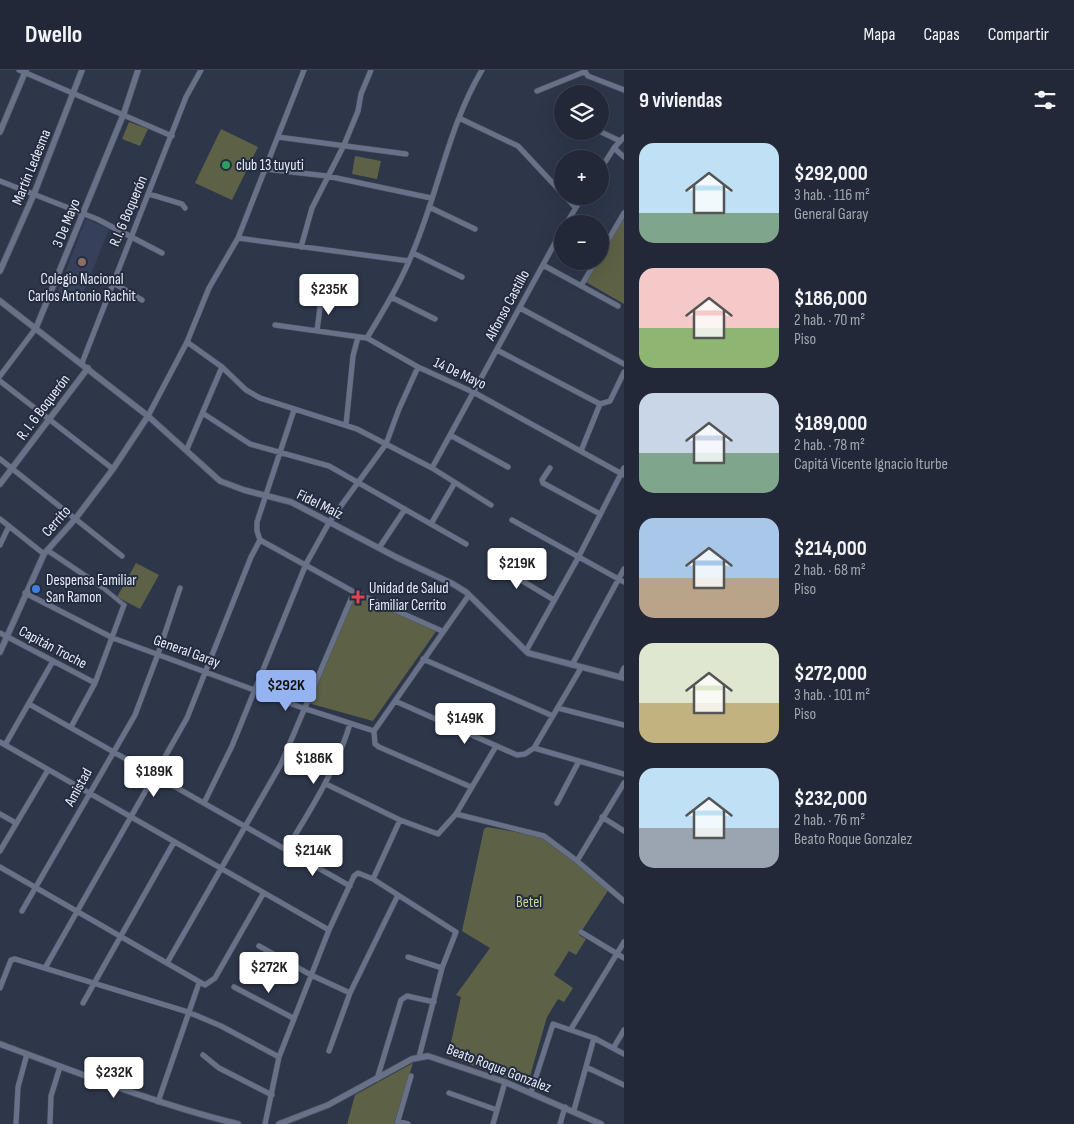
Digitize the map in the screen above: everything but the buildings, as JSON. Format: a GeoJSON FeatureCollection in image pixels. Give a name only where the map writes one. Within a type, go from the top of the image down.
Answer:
{"type":"FeatureCollection","features":[{"type":"Feature","properties":{"kind":"street","name":"Martín Ledesma"},"geometry":{"type":"LineString","coordinates":[[0,271],[34,194],[82,70]]}},
{"type":"Feature","properties":{"kind":"street","name":"3 De Mayo"},"geometry":{"type":"LineString","coordinates":[[0,376],[36,328],[124,113],[138,70]]}},
{"type":"Feature","properties":{"kind":"street","name":"R.I. 6 Boquerón"},"geometry":{"type":"LineString","coordinates":[[82,363],[112,282],[124,252],[132,239],[186,97],[201,70]]}},
{"type":"Feature","properties":{"kind":"street"},"geometry":{"type":"LineString","coordinates":[[148,416],[187,342],[209,288],[238,238],[304,70]]}},
{"type":"Feature","properties":{"kind":"street"},"geometry":{"type":"LineString","coordinates":[[301,247],[312,208],[344,145],[358,111],[361,94],[371,70]]}},
{"type":"Feature","properties":{"kind":"street"},"geometry":{"type":"LineString","coordinates":[[367,338],[391,297],[413,253],[459,118],[471,89],[482,70]]}},
{"type":"Feature","properties":{"kind":"street"},"geometry":{"type":"LineString","coordinates":[[0,132],[23,71],[124,113],[172,136]]}},
{"type":"Feature","properties":{"kind":"street"},"geometry":{"type":"LineString","coordinates":[[537,91],[584,71],[601,82],[624,90]]}},
{"type":"Feature","properties":{"kind":"street"},"geometry":{"type":"LineString","coordinates":[[459,118],[518,146],[554,184]]}},
{"type":"Feature","properties":{"kind":"street"},"geometry":{"type":"LineString","coordinates":[[609,134],[622,139],[609,156]]}},
{"type":"Feature","properties":{"kind":"street"},"geometry":{"type":"LineString","coordinates":[[278,137],[406,154]]}},
{"type":"Feature","properties":{"kind":"street"},"geometry":{"type":"LineString","coordinates":[[614,148],[624,157]]}},
{"type":"Feature","properties":{"kind":"street"},"geometry":{"type":"LineString","coordinates":[[265,169],[327,176],[431,198]]}},
{"type":"Feature","properties":{"kind":"street"},"geometry":{"type":"LineString","coordinates":[[0,181],[84,213],[111,225],[132,239],[162,253]]}},
{"type":"Feature","properties":{"kind":"street"},"geometry":{"type":"LineString","coordinates":[[149,194],[182,204],[185,208]]}},
{"type":"Feature","properties":{"kind":"street"},"geometry":{"type":"LineString","coordinates":[[429,207],[475,229]]}},
{"type":"Feature","properties":{"kind":"street"},"geometry":{"type":"LineString","coordinates":[[571,215],[575,207]]}},
{"type":"Feature","properties":{"kind":"street"},"geometry":{"type":"LineString","coordinates":[[609,239],[624,213]]}},
{"type":"Feature","properties":{"kind":"street"},"geometry":{"type":"LineString","coordinates":[[238,238],[409,261]]}},
{"type":"Feature","properties":{"kind":"street","name":"Alfonso Castillo"},"geometry":{"type":"LineString","coordinates":[[432,468],[475,393],[554,245]]}},
{"type":"Feature","properties":{"kind":"street"},"geometry":{"type":"LineString","coordinates":[[413,253],[462,277]]}},
{"type":"Feature","properties":{"kind":"street"},"geometry":{"type":"LineString","coordinates":[[543,265],[618,306]]}},
{"type":"Feature","properties":{"kind":"street"},"geometry":{"type":"LineString","coordinates":[[582,286],[591,270]]}},
{"type":"Feature","properties":{"kind":"street"},"geometry":{"type":"LineString","coordinates":[[112,282],[142,300]]}},
{"type":"Feature","properties":{"kind":"street"},"geometry":{"type":"LineString","coordinates":[[391,297],[435,319]]}},
{"type":"Feature","properties":{"kind":"street"},"geometry":{"type":"LineString","coordinates":[[317,331],[321,299]]}},
{"type":"Feature","properties":{"kind":"street","name":"Fidel Maíz"},"geometry":{"type":"LineString","coordinates":[[0,301],[148,416],[187,449],[220,481],[291,502],[379,548],[447,580],[469,595],[526,651],[538,657],[622,677]]}},
{"type":"Feature","properties":{"kind":"street"},"geometry":{"type":"LineString","coordinates":[[520,308],[624,364]]}},
{"type":"Feature","properties":{"kind":"street","name":"14 De Mayo"},"geometry":{"type":"LineString","coordinates":[[275,325],[367,338],[418,367],[475,393],[580,451],[623,472]]}},
{"type":"Feature","properties":{"kind":"street"},"geometry":{"type":"LineString","coordinates":[[346,425],[353,356],[358,337]]}},
{"type":"Feature","properties":{"kind":"street"},"geometry":{"type":"LineString","coordinates":[[187,342],[222,367],[253,394],[294,410],[346,425],[432,468],[454,484],[491,506]]}},
{"type":"Feature","properties":{"kind":"street"},"geometry":{"type":"LineString","coordinates":[[497,350],[600,404],[610,402],[624,372]]}},
{"type":"Feature","properties":{"kind":"street"},"geometry":{"type":"LineString","coordinates":[[187,449],[204,414],[222,367]]}},
{"type":"Feature","properties":{"kind":"street"},"geometry":{"type":"LineString","coordinates":[[204,803],[256,689],[306,564],[330,521],[386,444],[418,367]]}},
{"type":"Feature","properties":{"kind":"street","name":"R. I. 6 Boquerón"},"geometry":{"type":"LineString","coordinates":[[0,484],[88,368]]}},
{"type":"Feature","properties":{"kind":"street"},"geometry":{"type":"LineString","coordinates":[[0,381],[113,470]]}},
{"type":"Feature","properties":{"kind":"street"},"geometry":{"type":"LineString","coordinates":[[580,451],[600,404]]}},
{"type":"Feature","properties":{"kind":"street"},"geometry":{"type":"LineString","coordinates":[[45,968],[187,718],[251,557],[260,540],[256,526],[294,410]]}},
{"type":"Feature","properties":{"kind":"street"},"geometry":{"type":"LineString","coordinates":[[204,414],[245,441],[280,453],[322,462],[466,544]]}},
{"type":"Feature","properties":{"kind":"street","name":"Cerrito"},"geometry":{"type":"LineString","coordinates":[[0,652],[25,593],[46,552],[76,518],[113,470],[148,416]]}},
{"type":"Feature","properties":{"kind":"street"},"geometry":{"type":"LineString","coordinates":[[450,435],[508,467]]}},
{"type":"Feature","properties":{"kind":"street"},"geometry":{"type":"LineString","coordinates":[[0,459],[122,556]]}},
{"type":"Feature","properties":{"kind":"street"},"geometry":{"type":"LineString","coordinates":[[550,468],[542,480],[543,483],[600,514]]}},
{"type":"Feature","properties":{"kind":"street"},"geometry":{"type":"LineString","coordinates":[[526,651],[623,472]]}},
{"type":"Feature","properties":{"kind":"street"},"geometry":{"type":"LineString","coordinates":[[431,524],[454,484]]}},
{"type":"Feature","properties":{"kind":"street"},"geometry":{"type":"LineString","coordinates":[[379,548],[405,509]]}},
{"type":"Feature","properties":{"kind":"street"},"geometry":{"type":"LineString","coordinates":[[0,519],[46,552],[102,587],[124,605],[95,683],[71,727]]}},
{"type":"Feature","properties":{"kind":"street"},"geometry":{"type":"LineString","coordinates":[[512,520],[621,581]]}},
{"type":"Feature","properties":{"kind":"street"},"geometry":{"type":"LineString","coordinates":[[0,545],[8,526]]}},
{"type":"Feature","properties":{"kind":"street"},"geometry":{"type":"LineString","coordinates":[[260,540],[354,592],[442,631]]}},
{"type":"Feature","properties":{"kind":"street"},"geometry":{"type":"LineString","coordinates":[[491,562],[554,600]]}},
{"type":"Feature","properties":{"kind":"street"},"geometry":{"type":"LineString","coordinates":[[572,665],[621,581],[624,569]]}},
{"type":"Feature","properties":{"kind":"street","name":"Amistad"},"geometry":{"type":"LineString","coordinates":[[22,911],[134,715],[158,654],[180,588]]}},
{"type":"Feature","properties":{"kind":"street"},"geometry":{"type":"LineString","coordinates":[[167,962],[246,828],[281,764],[303,708],[354,592]]}},
{"type":"Feature","properties":{"kind":"street","name":"General Garay"},"geometry":{"type":"LineString","coordinates":[[25,593],[113,638],[205,670],[303,708],[374,731]]}},
{"type":"Feature","properties":{"kind":"street"},"geometry":{"type":"LineString","coordinates":[[469,595],[442,631],[374,731],[374,740],[379,747],[472,787]]}},
{"type":"Feature","properties":{"kind":"street","name":"Capitán Troche"},"geometry":{"type":"LineString","coordinates":[[0,633],[95,683]]}},
{"type":"Feature","properties":{"kind":"street"},"geometry":{"type":"LineString","coordinates":[[423,659],[553,716]]}},
{"type":"Feature","properties":{"kind":"street"},"geometry":{"type":"LineString","coordinates":[[53,661],[30,704],[3,744],[329,930]]}},
{"type":"Feature","properties":{"kind":"street"},"geometry":{"type":"LineString","coordinates":[[395,702],[495,748],[521,756],[534,748],[581,668]]}},
{"type":"Feature","properties":{"kind":"street"},"geometry":{"type":"LineString","coordinates":[[622,677],[624,668]]}},
{"type":"Feature","properties":{"kind":"street"},"geometry":{"type":"LineString","coordinates":[[30,704],[350,886]]}},
{"type":"Feature","properties":{"kind":"street"},"geometry":{"type":"LineString","coordinates":[[558,708],[624,725]]}},
{"type":"Feature","properties":{"kind":"street"},"geometry":{"type":"LineString","coordinates":[[286,850],[326,784],[338,759],[350,724]]}},
{"type":"Feature","properties":{"kind":"street"},"geometry":{"type":"LineString","coordinates":[[326,784],[400,820],[438,834],[456,814],[495,748]]}},
{"type":"Feature","properties":{"kind":"street"},"geometry":{"type":"LineString","coordinates":[[534,748],[624,774]]}},
{"type":"Feature","properties":{"kind":"street"},"geometry":{"type":"LineString","coordinates":[[557,802],[579,761]]}},
{"type":"Feature","properties":{"kind":"street"},"geometry":{"type":"LineString","coordinates":[[0,851],[48,770]]}},
{"type":"Feature","properties":{"kind":"street"},"geometry":{"type":"LineString","coordinates":[[577,861],[624,783]]}},
{"type":"Feature","properties":{"kind":"street"},"geometry":{"type":"LineString","coordinates":[[0,814],[16,823]]}},
{"type":"Feature","properties":{"kind":"street"},"geometry":{"type":"LineString","coordinates":[[456,814],[544,836],[624,901]]}},
{"type":"Feature","properties":{"kind":"street"},"geometry":{"type":"LineString","coordinates":[[602,817],[624,831]]}},
{"type":"Feature","properties":{"kind":"street"},"geometry":{"type":"LineString","coordinates":[[372,880],[400,820]]}},
{"type":"Feature","properties":{"kind":"street"},"geometry":{"type":"LineString","coordinates":[[83,1003],[119,936],[174,842]]}},
{"type":"Feature","properties":{"kind":"street"},"geometry":{"type":"LineString","coordinates":[[0,867],[76,912],[167,962],[199,983],[205,984],[215,978],[263,894]]}},
{"type":"Feature","properties":{"kind":"street"},"geometry":{"type":"LineString","coordinates":[[265,1124],[279,1057],[293,1018],[329,930],[358,873],[398,895],[456,932],[442,968],[419,1056],[328,1105],[279,1124]]}},
{"type":"Feature","properties":{"kind":"street"},"geometry":{"type":"LineString","coordinates":[[329,1051],[350,993],[398,895]]}},
{"type":"Feature","properties":{"kind":"street"},"geometry":{"type":"LineString","coordinates":[[581,932],[624,958]]}},
{"type":"Feature","properties":{"kind":"street"},"geometry":{"type":"LineString","coordinates":[[571,1029],[624,942]]}},
{"type":"Feature","properties":{"kind":"street"},"geometry":{"type":"LineString","coordinates":[[259,946],[311,975],[350,993]]}},
{"type":"Feature","properties":{"kind":"street"},"geometry":{"type":"LineString","coordinates":[[408,957],[442,968]]}},
{"type":"Feature","properties":{"kind":"street"},"geometry":{"type":"LineString","coordinates":[[0,988],[11,960],[45,968],[188,1012],[221,1026],[279,1057]]}},
{"type":"Feature","properties":{"kind":"street"},"geometry":{"type":"LineString","coordinates":[[158,1102],[199,983]]}},
{"type":"Feature","properties":{"kind":"street"},"geometry":{"type":"LineString","coordinates":[[234,987],[293,1018]]}},
{"type":"Feature","properties":{"kind":"street"},"geometry":{"type":"LineString","coordinates":[[377,1079],[401,1000],[407,996],[434,1002]]}},
{"type":"Feature","properties":{"kind":"street"},"geometry":{"type":"LineString","coordinates":[[531,1092],[551,1025],[555,1024],[594,1038],[624,1054]]}},
{"type":"Feature","properties":{"kind":"street"},"geometry":{"type":"LineString","coordinates":[[614,1047],[624,1030]]}},
{"type":"Feature","properties":{"kind":"street"},"geometry":{"type":"LineString","coordinates":[[574,1110],[594,1038]]}},
{"type":"Feature","properties":{"kind":"street"},"geometry":{"type":"LineString","coordinates":[[0,1044],[158,1102],[238,1124]]}},
{"type":"Feature","properties":{"kind":"street"},"geometry":{"type":"LineString","coordinates":[[16,1124],[18,1087],[27,1054]]}},
{"type":"Feature","properties":{"kind":"street"},"geometry":{"type":"LineString","coordinates":[[203,1055],[219,1068],[272,1095]]}},
{"type":"Feature","properties":{"kind":"street","name":"Beato Roque Gonzalez"},"geometry":{"type":"LineString","coordinates":[[419,1056],[437,1058],[505,1082],[574,1110],[601,1124]]}},
{"type":"Feature","properties":{"kind":"street"},"geometry":{"type":"LineString","coordinates":[[50,1124],[51,1096],[60,1067]]}},
{"type":"Feature","properties":{"kind":"street"},"geometry":{"type":"LineString","coordinates":[[586,1067],[624,1085]]}},
{"type":"Feature","properties":{"kind":"street"},"geometry":{"type":"LineString","coordinates":[[408,1124],[398,1122],[411,1076]]}},
{"type":"Feature","properties":{"kind":"street"},"geometry":{"type":"LineString","coordinates":[[493,1124],[505,1082]]}},
{"type":"Feature","properties":{"kind":"street"},"geometry":{"type":"LineString","coordinates":[[449,1093],[497,1110]]}},
{"type":"Feature","properties":{"kind":"street"},"geometry":{"type":"LineString","coordinates":[[560,1124],[565,1107]]}},
{"type":"Feature","properties":{"kind":"shaded area","name":"Colegio Nacional Carlos Antonio Rachit"},"geometry":{"type":"Polygon","coordinates":[[[86,219],[109,229],[79,304],[56,296],[86,219]]]}},
{"type":"Feature","properties":{"kind":"green space"},"geometry":{"type":"Polygon","coordinates":[[[129,122],[148,129],[140,146],[122,139],[129,122]]]}},
{"type":"Feature","properties":{"kind":"green space","name":"club 13 tuyuti"},"geometry":{"type":"Polygon","coordinates":[[[221,129],[258,147],[232,200],[195,183],[221,129]]]}},
{"type":"Feature","properties":{"kind":"green space"},"geometry":{"type":"Polygon","coordinates":[[[355,156],[381,161],[377,179],[352,174],[355,156]]]}},
{"type":"Feature","properties":{"kind":"green space"},"geometry":{"type":"Polygon","coordinates":[[[624,217],[624,304],[586,282],[593,270],[609,270],[609,243],[624,217]]]}},
{"type":"Feature","properties":{"kind":"green space"},"geometry":{"type":"Polygon","coordinates":[[[136,563],[159,575],[140,609],[117,597],[136,563]]]}},
{"type":"Feature","properties":{"kind":"green space"},"geometry":{"type":"Polygon","coordinates":[[[355,594],[437,630],[373,721],[308,703],[355,594]]]}},
{"type":"Feature","properties":{"kind":"green space","name":"Betel"},"geometry":{"type":"Polygon","coordinates":[[[487,827],[544,837],[609,889],[579,935],[586,939],[576,955],[569,951],[554,975],[573,988],[564,1002],[558,999],[547,1017],[528,1083],[525,1085],[502,1076],[499,1070],[489,1066],[482,1069],[448,1056],[461,997],[456,995],[490,948],[462,931],[484,829],[487,827]]]}},
{"type":"Feature","properties":{"kind":"green space"},"geometry":{"type":"Polygon","coordinates":[[[413,1063],[394,1124],[347,1124],[355,1095],[413,1063]]]}},
{"type":"Feature","properties":{"kind":"place","name":"club 13 tuyuti"},"geometry":{"type":"Point","coordinates":[226,165]}},
{"type":"Feature","properties":{"kind":"place","name":"Colegio Nacional Carlos Antonio Rachit"},"geometry":{"type":"Point","coordinates":[82,262]}},
{"type":"Feature","properties":{"kind":"place","name":"Despensa Familiar San Ramon"},"geometry":{"type":"Point","coordinates":[36,589]}},
{"type":"Feature","properties":{"kind":"place","name":"Unidad de Salud Familiar Cerrito"},"geometry":{"type":"Point","coordinates":[358,597]}}]}
